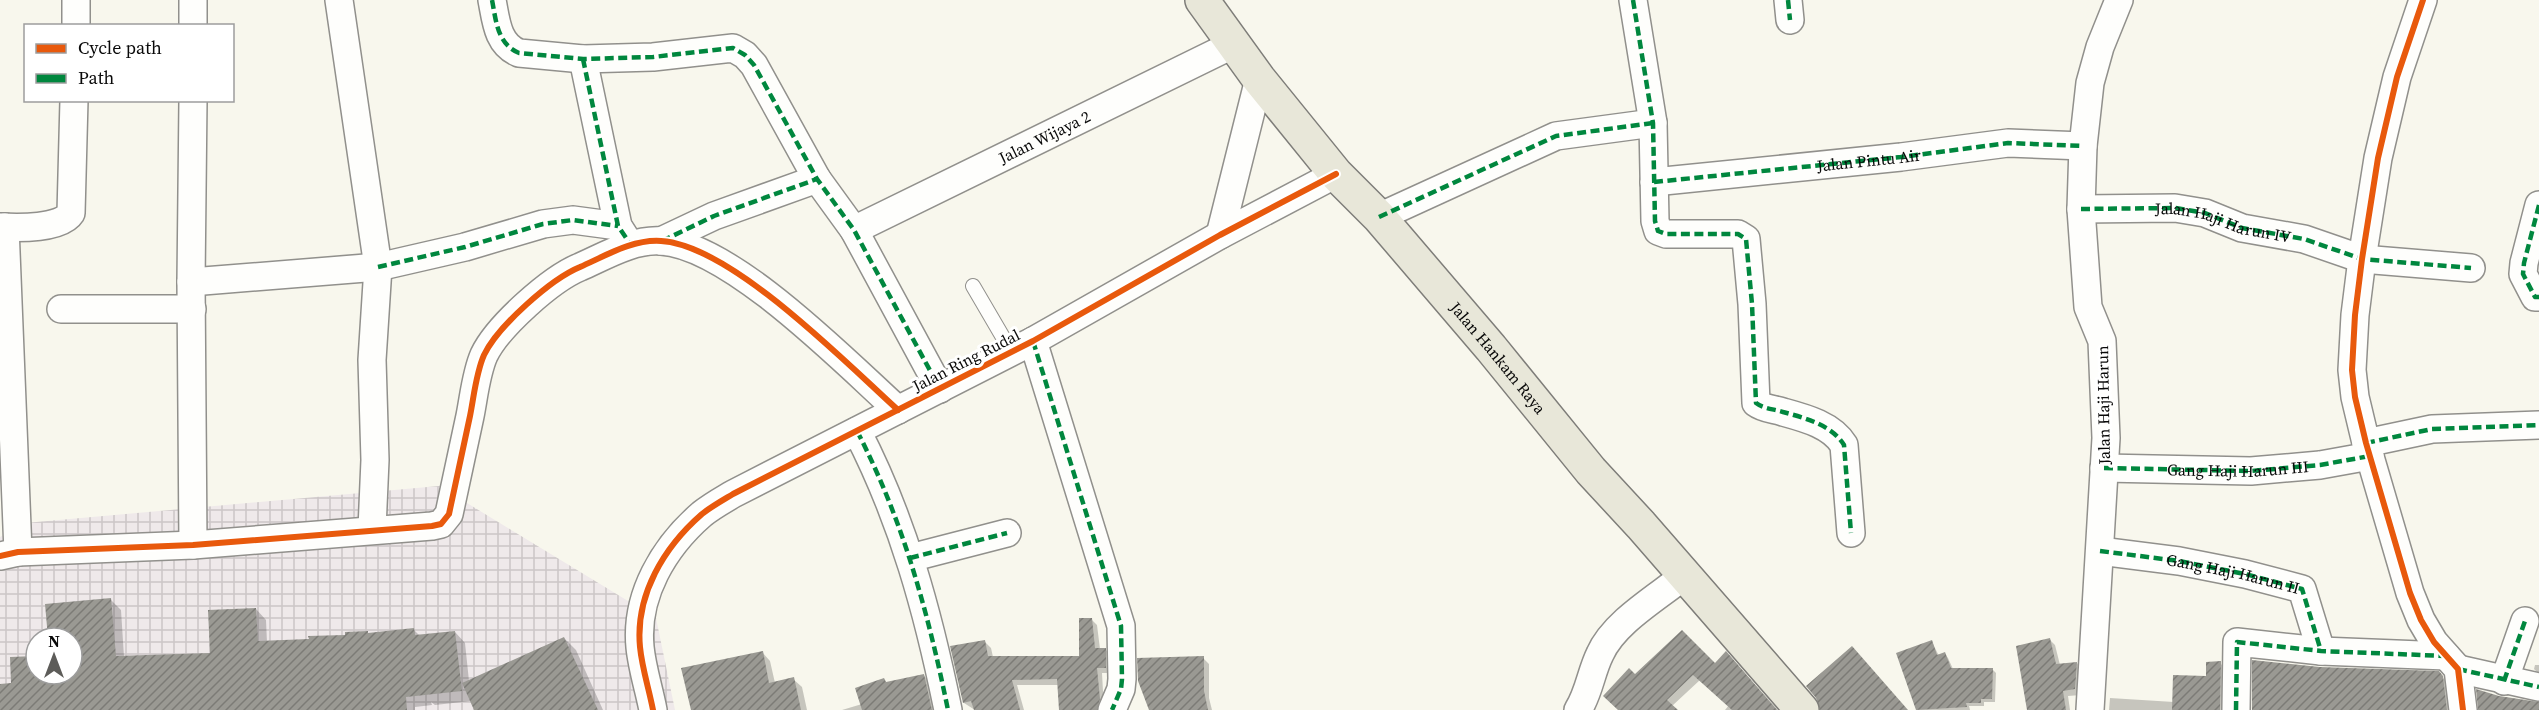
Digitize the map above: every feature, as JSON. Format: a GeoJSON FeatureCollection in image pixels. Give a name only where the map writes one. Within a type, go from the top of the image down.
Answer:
{"type":"FeatureCollection","features":[{"type":"Feature","properties":{"kind":"main road","name":"Jalan Hankam Raya"},"geometry":{"type":"LineString","coordinates":[[1202,0],[1259,79],[1336,174],[1379,217],[1491,348],[1591,471],[1802,710]]}},
{"type":"Feature","properties":{"kind":"street"},"geometry":{"type":"LineString","coordinates":[[76,0],[76,24]]}},
{"type":"Feature","properties":{"kind":"street"},"geometry":{"type":"LineString","coordinates":[[193,0],[193,24]]}},
{"type":"Feature","properties":{"kind":"street"},"geometry":{"type":"LineString","coordinates":[[339,0],[378,267],[372,360],[375,460],[372,529]]}},
{"type":"Feature","properties":{"kind":"street"},"geometry":{"type":"LineString","coordinates":[[492,0],[499,34],[511,50],[532,56],[583,59],[653,57],[720,48],[739,50],[754,65],[818,179],[854,230],[940,389]]}},
{"type":"Feature","properties":{"kind":"street"},"geometry":{"type":"LineString","coordinates":[[1634,0],[1653,123],[1655,221],[1658,231],[1666,234],[1738,234],[1746,240],[1752,304],[1756,403],[1761,407],[1784,412],[1827,428],[1839,436],[1844,445],[1851,533]]}},
{"type":"Feature","properties":{"kind":"street","name":"Jalan Haji Harun"},"geometry":{"type":"LineString","coordinates":[[2090,710],[2106,438],[2102,341],[2088,307],[2081,209],[2083,146],[2090,83],[2100,47],[2119,0]]}},
{"type":"Feature","properties":{"kind":"street"},"geometry":{"type":"LineString","coordinates":[[2423,0],[2389,109],[2378,158],[2355,315],[2352,370],[2355,397],[2368,450],[2410,593],[2421,620],[2434,642],[2452,663],[2463,710]]}},
{"type":"Feature","properties":{"kind":"street","name":"Jalan Wijaya 2"},"geometry":{"type":"LineString","coordinates":[[854,230],[1234,44]]}},
{"type":"Feature","properties":{"kind":"street"},"geometry":{"type":"LineString","coordinates":[[583,59],[624,236]]}},
{"type":"Feature","properties":{"kind":"street"},"geometry":{"type":"LineString","coordinates":[[1220,235],[1259,79]]}},
{"type":"Feature","properties":{"kind":"street"},"geometry":{"type":"LineString","coordinates":[[74,102],[70,213],[63,222],[54,224],[3,227],[9,554],[193,545],[441,524],[449,514],[480,365],[493,340],[535,297],[567,272],[624,236]]}},
{"type":"Feature","properties":{"kind":"street"},"geometry":{"type":"LineString","coordinates":[[193,102],[191,282],[193,545]]}},
{"type":"Feature","properties":{"kind":"street"},"geometry":{"type":"LineString","coordinates":[[1379,217],[1556,136],[1653,123]]}},
{"type":"Feature","properties":{"kind":"street","name":"Jalan Pintu Air"},"geometry":{"type":"LineString","coordinates":[[1654,182],[1901,157],[2008,143],[2083,146]]}},
{"type":"Feature","properties":{"kind":"street","name":"Jalan Ring Rudal"},"geometry":{"type":"LineString","coordinates":[[653,710],[640,648],[640,611],[655,571],[681,536],[703,513],[733,494],[1022,346],[1220,235],[1336,174]]}},
{"type":"Feature","properties":{"kind":"street"},"geometry":{"type":"LineString","coordinates":[[661,241],[714,216],[818,179]]}},
{"type":"Feature","properties":{"kind":"street"},"geometry":{"type":"LineString","coordinates":[[2539,205],[2526,246],[2523,274],[2535,297],[2539,297]]}},
{"type":"Feature","properties":{"kind":"street","name":"Jalan Haji Harun IV"},"geometry":{"type":"LineString","coordinates":[[2081,209],[2175,207],[2205,213],[2242,228],[2304,239],[2362,259],[2471,268]]}},
{"type":"Feature","properties":{"kind":"street"},"geometry":{"type":"LineString","coordinates":[[191,282],[378,267],[465,247],[543,224],[573,220],[624,236],[661,241],[693,249],[720,260],[785,309],[898,410]]}},
{"type":"Feature","properties":{"kind":"street"},"geometry":{"type":"LineString","coordinates":[[61,309],[192,309]]}},
{"type":"Feature","properties":{"kind":"street"},"geometry":{"type":"LineString","coordinates":[[1022,346],[1120,626],[1122,679],[1121,689],[1112,710]]}},
{"type":"Feature","properties":{"kind":"street","name":"Gang Haji Harun III"},"geometry":{"type":"LineString","coordinates":[[2104,468],[2251,471],[2320,465],[2432,429],[2539,425]]}},
{"type":"Feature","properties":{"kind":"street"},"geometry":{"type":"LineString","coordinates":[[857,431],[897,521],[910,558],[925,605],[948,710]]}},
{"type":"Feature","properties":{"kind":"street"},"geometry":{"type":"LineString","coordinates":[[910,558],[1007,533]]}},
{"type":"Feature","properties":{"kind":"street","name":"Gang Haji Harun II"},"geometry":{"type":"LineString","coordinates":[[2100,551],[2179,561],[2245,574],[2302,589],[2321,651]]}},
{"type":"Feature","properties":{"kind":"street"},"geometry":{"type":"LineString","coordinates":[[1578,710],[1600,653],[1620,625],[1685,575]]}},
{"type":"Feature","properties":{"kind":"street"},"geometry":{"type":"LineString","coordinates":[[2504,681],[2525,621]]}},
{"type":"Feature","properties":{"kind":"street"},"geometry":{"type":"LineString","coordinates":[[2236,710],[2237,642],[2452,663],[2504,681],[2539,687]]}},
{"type":"Feature","properties":{"kind":"lane"},"geometry":{"type":"LineString","coordinates":[[973,286],[1022,346]]}},
{"type":"Feature","properties":{"kind":"shaded area"},"geometry":{"type":"Polygon","coordinates":[[[439,486],[656,618],[675,710],[0,710],[0,537],[25,523],[439,486]]]}},
{"type":"Feature","properties":{"kind":"building"},"geometry":{"type":"Polygon","coordinates":[[[111,598],[116,656],[210,653],[208,610],[256,608],[258,641],[309,639],[308,636],[345,635],[345,632],[368,631],[368,633],[414,628],[415,635],[455,631],[462,691],[406,697],[407,710],[0,710],[0,684],[11,683],[10,657],[24,656],[24,686],[84,686],[84,626],[47,626],[45,604],[111,598]]]}},
{"type":"Feature","properties":{"kind":"building"},"geometry":{"type":"Polygon","coordinates":[[[1079,618],[1092,618],[1095,648],[1106,648],[1106,668],[1097,668],[1100,699],[1097,710],[1059,710],[1057,679],[1012,680],[1020,710],[974,710],[971,701],[963,703],[950,646],[985,640],[988,656],[1079,656],[1079,618]]]}},
{"type":"Feature","properties":{"kind":"building"},"geometry":{"type":"Polygon","coordinates":[[[1682,630],[1715,663],[1726,651],[1777,710],[1732,710],[1693,675],[1667,700],[1678,710],[1618,710],[1603,696],[1629,668],[1635,674],[1682,630]]]}},
{"type":"Feature","properties":{"kind":"building"},"geometry":{"type":"Polygon","coordinates":[[[564,637],[598,710],[474,710],[462,683],[564,637]]]}},
{"type":"Feature","properties":{"kind":"building"},"geometry":{"type":"Polygon","coordinates":[[[2050,638],[2056,664],[2077,662],[2075,689],[2063,691],[2066,710],[2027,710],[2016,646],[2050,638]]]}},
{"type":"Feature","properties":{"kind":"building"},"geometry":{"type":"Polygon","coordinates":[[[1932,640],[1937,655],[1945,652],[1951,668],[1993,668],[1992,699],[1981,699],[1981,703],[1966,703],[1967,707],[1916,710],[1896,653],[1932,640]]]}},
{"type":"Feature","properties":{"kind":"building"},"geometry":{"type":"Polygon","coordinates":[[[1852,646],[1908,710],[1820,710],[1816,698],[1806,686],[1852,646]]]}},
{"type":"Feature","properties":{"kind":"building"},"geometry":{"type":"Polygon","coordinates":[[[763,651],[769,683],[794,677],[801,710],[691,710],[681,668],[763,651]]]}},
{"type":"Feature","properties":{"kind":"building"},"geometry":{"type":"Polygon","coordinates":[[[1204,656],[1204,691],[1208,710],[1149,710],[1138,681],[1137,658],[1204,656]]]}},
{"type":"Feature","properties":{"kind":"building"},"geometry":{"type":"Polygon","coordinates":[[[2252,660],[2320,667],[2439,671],[2443,676],[2447,710],[2252,710],[2252,660]]]}},
{"type":"Feature","properties":{"kind":"building"},"geometry":{"type":"Polygon","coordinates":[[[2221,661],[2220,710],[2172,710],[2173,675],[2206,676],[2206,662],[2221,661]]]}},
{"type":"Feature","properties":{"kind":"building"},"geometry":{"type":"Polygon","coordinates":[[[924,674],[932,710],[862,710],[855,688],[884,678],[886,682],[924,674]]]}},
{"type":"Feature","properties":{"kind":"building"},"geometry":{"type":"Polygon","coordinates":[[[2476,689],[2499,696],[2539,702],[2539,710],[2478,710],[2476,689]]]}},
{"type":"Feature","properties":{"kind":"marked path"},"geometry":{"type":"LineString","coordinates":[[492,0],[496,23],[502,38],[506,44],[519,53],[583,59],[653,57],[733,48],[745,55],[754,65],[817,179],[854,230],[940,389]]}},
{"type":"Feature","properties":{"kind":"marked path"},"geometry":{"type":"LineString","coordinates":[[1633,0],[1653,123],[1655,221],[1658,231],[1666,234],[1738,234],[1746,239],[1752,304],[1756,403],[1817,423],[1839,438],[1844,445],[1851,533]]}},
{"type":"Feature","properties":{"kind":"marked path"},"geometry":{"type":"LineString","coordinates":[[1788,0],[1790,20]]}},
{"type":"Feature","properties":{"kind":"marked path"},"geometry":{"type":"LineString","coordinates":[[583,59],[618,226],[631,245]]}},
{"type":"Feature","properties":{"kind":"marked path"},"geometry":{"type":"LineString","coordinates":[[1379,217],[1556,136],[1653,123]]}},
{"type":"Feature","properties":{"kind":"marked path"},"geometry":{"type":"LineString","coordinates":[[1654,182],[1901,157],[2008,143],[2083,146]]}},
{"type":"Feature","properties":{"kind":"marked path"},"geometry":{"type":"LineString","coordinates":[[662,241],[714,216],[817,179]]}},
{"type":"Feature","properties":{"kind":"marked path"},"geometry":{"type":"LineString","coordinates":[[2539,205],[2523,274],[2535,297],[2539,297]]}},
{"type":"Feature","properties":{"kind":"marked path"},"geometry":{"type":"LineString","coordinates":[[2081,209],[2175,208],[2205,213],[2242,228],[2304,239],[2362,259],[2471,268]]}},
{"type":"Feature","properties":{"kind":"marked path"},"geometry":{"type":"LineString","coordinates":[[378,267],[465,247],[543,224],[573,220],[618,226]]}},
{"type":"Feature","properties":{"kind":"marked path"},"geometry":{"type":"LineString","coordinates":[[1033,341],[1121,626],[1121,689],[1112,710]]}},
{"type":"Feature","properties":{"kind":"marked path"},"geometry":{"type":"LineString","coordinates":[[2366,443],[2432,429],[2539,425]]}},
{"type":"Feature","properties":{"kind":"marked path"},"geometry":{"type":"LineString","coordinates":[[857,431],[888,498],[901,533],[923,602],[948,710]]}},
{"type":"Feature","properties":{"kind":"marked path"},"geometry":{"type":"LineString","coordinates":[[2104,468],[2251,471],[2320,465],[2370,456]]}},
{"type":"Feature","properties":{"kind":"marked path"},"geometry":{"type":"LineString","coordinates":[[910,558],[1007,533]]}},
{"type":"Feature","properties":{"kind":"marked path"},"geometry":{"type":"LineString","coordinates":[[2100,551],[2179,561],[2245,574],[2302,589],[2321,651]]}},
{"type":"Feature","properties":{"kind":"marked path"},"geometry":{"type":"LineString","coordinates":[[2504,681],[2525,621]]}},
{"type":"Feature","properties":{"kind":"marked path"},"geometry":{"type":"LineString","coordinates":[[2236,710],[2237,642],[2321,651],[2446,656]]}},
{"type":"Feature","properties":{"kind":"marked path"},"geometry":{"type":"LineString","coordinates":[[2458,669],[2539,687]]}},
{"type":"Feature","properties":{"kind":"cycle path"},"geometry":{"type":"LineString","coordinates":[[2423,0],[2397,77],[2378,158],[2355,315],[2352,370],[2355,397],[2366,443],[2410,593],[2421,620],[2434,642],[2458,669],[2463,710]]}},
{"type":"Feature","properties":{"kind":"cycle path"},"geometry":{"type":"LineString","coordinates":[[653,710],[640,647],[642,609],[647,591],[664,557],[688,527],[702,514],[733,494],[1033,341],[1220,235],[1336,174]]}},
{"type":"Feature","properties":{"kind":"cycle path"},"geometry":{"type":"LineString","coordinates":[[0,556],[18,552],[193,545],[441,524],[449,514],[477,377],[481,362],[491,343],[526,305],[568,273],[609,253],[630,245],[651,241],[689,247],[720,262],[753,284],[819,337],[898,410]]}}]}
